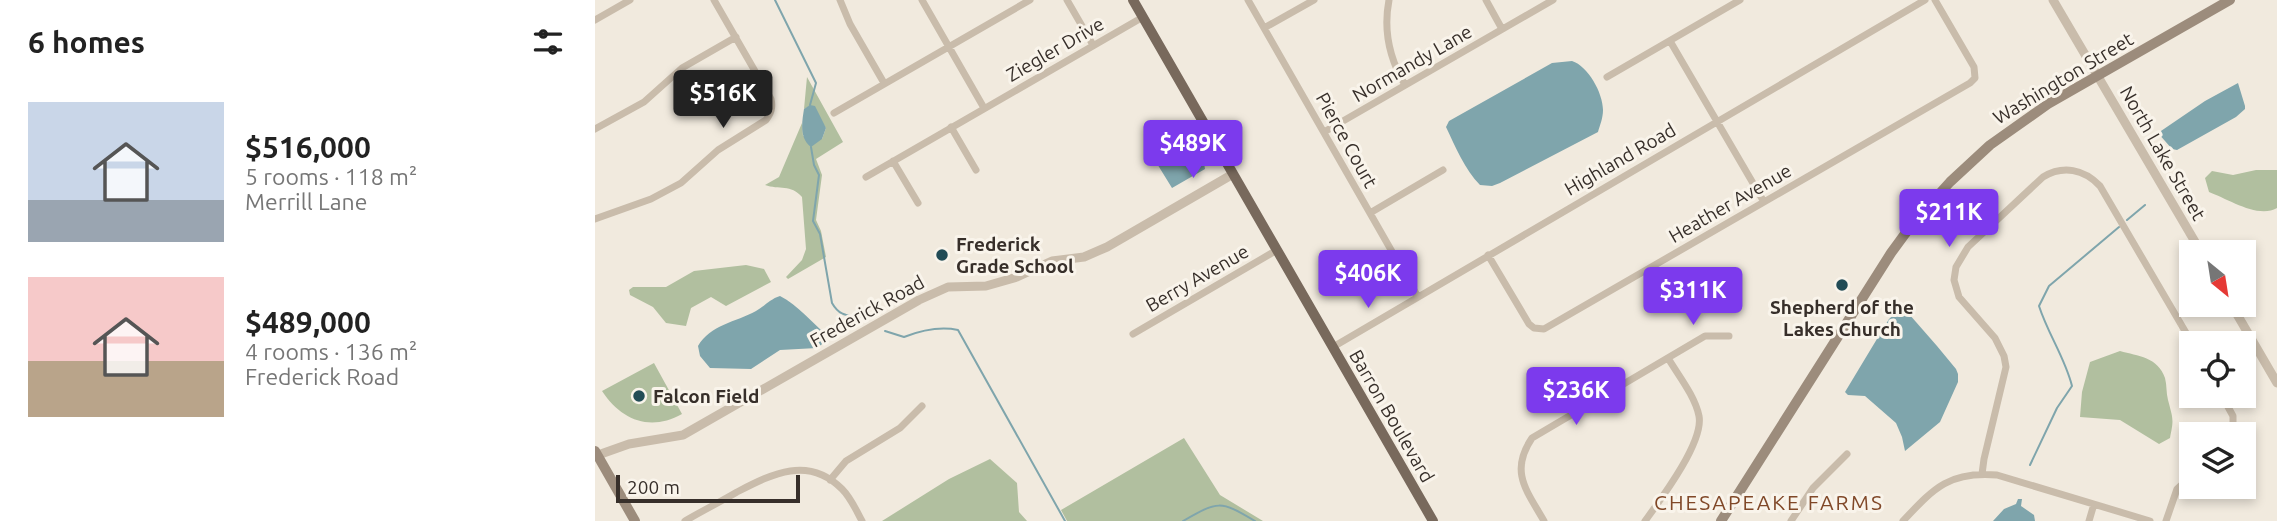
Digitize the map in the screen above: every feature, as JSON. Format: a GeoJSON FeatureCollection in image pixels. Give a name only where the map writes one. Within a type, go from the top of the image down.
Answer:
{"type":"FeatureCollection","features":[{"type":"Feature","properties":{"kind":"main road","name":"Barron Boulevard"},"geometry":{"type":"LineString","coordinates":[[1133,0],[1433,521]]}},
{"type":"Feature","properties":{"kind":"main road","name":"Washington Street"},"geometry":{"type":"LineString","coordinates":[[1721,521],[1867,289],[1913,223],[1950,182],[1990,145],[2048,104],[2230,0]]}},
{"type":"Feature","properties":{"kind":"main road"},"geometry":{"type":"LineString","coordinates":[[596,455],[635,521]]}},
{"type":"Feature","properties":{"kind":"street"},"geometry":{"type":"LineString","coordinates":[[595,20],[630,0]]}},
{"type":"Feature","properties":{"kind":"street"},"geometry":{"type":"LineString","coordinates":[[595,219],[651,199],[681,183],[718,150],[765,120],[772,110],[771,99],[714,0]]}},
{"type":"Feature","properties":{"kind":"street"},"geometry":{"type":"LineString","coordinates":[[840,0],[850,24],[884,83]]}},
{"type":"Feature","properties":{"kind":"street"},"geometry":{"type":"LineString","coordinates":[[922,0],[984,108]]}},
{"type":"Feature","properties":{"kind":"street"},"geometry":{"type":"LineString","coordinates":[[834,113],[1030,0]]}},
{"type":"Feature","properties":{"kind":"street"},"geometry":{"type":"LineString","coordinates":[[1067,0],[1093,45]]}},
{"type":"Feature","properties":{"kind":"street","name":"Pierce Court"},"geometry":{"type":"LineString","coordinates":[[1248,0],[1418,296]]}},
{"type":"Feature","properties":{"kind":"street"},"geometry":{"type":"LineString","coordinates":[[1264,28],[1314,0]]}},
{"type":"Feature","properties":{"kind":"street"},"geometry":{"type":"LineString","coordinates":[[1389,0],[1386,34],[1391,55],[1405,85]]}},
{"type":"Feature","properties":{"kind":"street"},"geometry":{"type":"LineString","coordinates":[[1486,0],[1502,29]]}},
{"type":"Feature","properties":{"kind":"street","name":"Normandy Lane"},"geometry":{"type":"LineString","coordinates":[[1324,132],[1553,0]]}},
{"type":"Feature","properties":{"kind":"street"},"geometry":{"type":"LineString","coordinates":[[1607,77],[1740,0]]}},
{"type":"Feature","properties":{"kind":"street","name":"Highland Road"},"geometry":{"type":"LineString","coordinates":[[1333,347],[1925,0]]}},
{"type":"Feature","properties":{"kind":"street","name":"Heather Avenue"},"geometry":{"type":"LineString","coordinates":[[1488,255],[1529,324],[1534,328],[1544,329],[1970,83],[1976,73],[1975,67],[1935,0]]}},
{"type":"Feature","properties":{"kind":"street","name":"North Lake Street"},"geometry":{"type":"LineString","coordinates":[[2053,0],[2193,240]]}},
{"type":"Feature","properties":{"kind":"street","name":"Ziegler Drive"},"geometry":{"type":"LineString","coordinates":[[866,177],[1143,17]]}},
{"type":"Feature","properties":{"kind":"street"},"geometry":{"type":"LineString","coordinates":[[595,129],[644,102],[682,68],[736,37]]}},
{"type":"Feature","properties":{"kind":"street"},"geometry":{"type":"LineString","coordinates":[[1670,41],[1764,202]]}},
{"type":"Feature","properties":{"kind":"street"},"geometry":{"type":"LineString","coordinates":[[951,127],[976,170]]}},
{"type":"Feature","properties":{"kind":"street"},"geometry":{"type":"LineString","coordinates":[[893,161],[918,203]]}},
{"type":"Feature","properties":{"kind":"street"},"geometry":{"type":"LineString","coordinates":[[2077,171],[2079,162]]}},
{"type":"Feature","properties":{"kind":"street"},"geometry":{"type":"LineString","coordinates":[[1370,213],[1443,170]]}},
{"type":"Feature","properties":{"kind":"street"},"geometry":{"type":"LineString","coordinates":[[1982,474],[2006,367],[1995,338],[1959,298],[1954,280],[1956,267],[1968,247],[2043,177],[2058,170],[2077,171],[2094,179],[2185,331]]}},
{"type":"Feature","properties":{"kind":"street","name":"Frederick Road"},"geometry":{"type":"LineString","coordinates":[[596,455],[629,444],[684,435],[919,300],[948,287],[986,286],[1017,277],[1052,261],[1084,257],[1107,247],[1233,174]]}},
{"type":"Feature","properties":{"kind":"street","name":"Berry Avenue"},"geometry":{"type":"LineString","coordinates":[[1133,334],[1277,250]]}},
{"type":"Feature","properties":{"kind":"street"},"geometry":{"type":"LineString","coordinates":[[2239,317],[2277,383]]}},
{"type":"Feature","properties":{"kind":"street"},"geometry":{"type":"LineString","coordinates":[[1544,521],[1524,485],[1520,468],[1519,456],[1532,438],[1705,336],[1729,337]]}},
{"type":"Feature","properties":{"kind":"street"},"geometry":{"type":"LineString","coordinates":[[1645,521],[1693,447],[1700,428],[1697,407],[1668,358]]}},
{"type":"Feature","properties":{"kind":"street"},"geometry":{"type":"LineString","coordinates":[[830,480],[846,461],[900,428],[922,406]]}},
{"type":"Feature","properties":{"kind":"street"},"geometry":{"type":"LineString","coordinates":[[1791,521],[1813,488],[1847,454]]}},
{"type":"Feature","properties":{"kind":"street"},"geometry":{"type":"LineString","coordinates":[[685,521],[775,473],[793,470],[810,471],[830,480],[843,491],[862,521]]}},
{"type":"Feature","properties":{"kind":"street"},"geometry":{"type":"LineString","coordinates":[[1903,521],[1930,491],[1940,485],[1963,475],[1982,474],[1997,475],[2150,521]]}},
{"type":"Feature","properties":{"kind":"street"},"geometry":{"type":"LineString","coordinates":[[2166,521],[2179,487]]}},
{"type":"Feature","properties":{"kind":"street"},"geometry":{"type":"LineString","coordinates":[[2089,521],[2094,504]]}},
{"type":"Feature","properties":{"kind":"green space"},"geometry":{"type":"Polygon","coordinates":[[[807,77],[843,142],[816,159],[822,175],[816,220],[826,257],[788,279],[786,277],[802,260],[806,249],[802,197],[789,189],[765,185],[779,177],[802,123],[803,136],[822,139],[826,128],[810,106],[804,109],[807,77]]]}},
{"type":"Feature","properties":{"kind":"green space"},"geometry":{"type":"Polygon","coordinates":[[[2256,170],[2277,170],[2277,208],[2269,211],[2252,210],[2209,192],[2205,178],[2212,171],[2233,175],[2256,170]]]}},
{"type":"Feature","properties":{"kind":"green space"},"geometry":{"type":"Polygon","coordinates":[[[746,265],[764,269],[771,282],[726,306],[711,297],[691,308],[686,326],[666,323],[653,307],[630,295],[629,290],[633,287],[666,287],[694,271],[746,265]]]}},
{"type":"Feature","properties":{"kind":"green space"},"geometry":{"type":"Polygon","coordinates":[[[2120,351],[2152,362],[2158,366],[2165,378],[2172,427],[2170,438],[2159,444],[2120,420],[2080,417],[2082,392],[2090,362],[2120,351]]]}},
{"type":"Feature","properties":{"kind":"green space","name":"Falcon Field"},"geometry":{"type":"Polygon","coordinates":[[[654,363],[682,414],[659,422],[627,416],[602,391],[654,363]]]}},
{"type":"Feature","properties":{"kind":"green space"},"geometry":{"type":"Polygon","coordinates":[[[1184,438],[1220,495],[1263,521],[1067,521],[1061,510],[1184,438]]]}},
{"type":"Feature","properties":{"kind":"green space"},"geometry":{"type":"Polygon","coordinates":[[[990,459],[1017,483],[1019,512],[1027,521],[882,521],[949,479],[990,459]]]}},
{"type":"Feature","properties":{"kind":"water"},"geometry":{"type":"Polygon","coordinates":[[[1572,61],[1589,74],[1600,96],[1603,113],[1598,132],[1500,183],[1492,186],[1480,185],[1457,150],[1446,127],[1449,121],[1552,63],[1572,61]]]}},
{"type":"Feature","properties":{"kind":"water"},"geometry":{"type":"Polygon","coordinates":[[[2238,83],[2245,109],[2236,117],[2177,150],[2172,149],[2158,133],[2205,101],[2238,83]]]}},
{"type":"Feature","properties":{"kind":"water"},"geometry":{"type":"Polygon","coordinates":[[[810,105],[815,106],[826,128],[822,139],[811,147],[802,130],[804,109],[810,105]]]}},
{"type":"Feature","properties":{"kind":"water"},"geometry":{"type":"Polygon","coordinates":[[[1180,121],[1205,169],[1172,188],[1156,162],[1156,154],[1180,121]]]}},
{"type":"Feature","properties":{"kind":"water"},"geometry":{"type":"Polygon","coordinates":[[[780,296],[799,309],[828,336],[852,321],[817,348],[780,350],[751,369],[710,368],[700,356],[698,346],[703,339],[716,329],[756,311],[780,296]]]}},
{"type":"Feature","properties":{"kind":"water"},"geometry":{"type":"Polygon","coordinates":[[[1900,309],[1909,314],[1958,374],[1958,382],[1940,422],[1905,451],[1896,423],[1865,396],[1848,395],[1845,392],[1889,319],[1900,309]]]}},
{"type":"Feature","properties":{"kind":"water"},"geometry":{"type":"Polygon","coordinates":[[[2018,499],[2022,499],[2021,506],[2034,515],[2035,521],[1993,521],[2004,509],[2016,504],[2018,499]]]}},
{"type":"Feature","properties":{"kind":"waterway"},"geometry":{"type":"LineString","coordinates":[[775,0],[816,83],[810,105]]}},
{"type":"Feature","properties":{"kind":"waterway"},"geometry":{"type":"LineString","coordinates":[[811,147],[819,175],[813,221],[820,234],[832,303],[841,313],[862,318]]}},
{"type":"Feature","properties":{"kind":"waterway"},"geometry":{"type":"LineString","coordinates":[[2127,220],[2145,205]]}},
{"type":"Feature","properties":{"kind":"waterway"},"geometry":{"type":"LineString","coordinates":[[2030,465],[2057,408],[2072,386],[2039,306],[2049,286],[2119,227]]}},
{"type":"Feature","properties":{"kind":"waterway"},"geometry":{"type":"LineString","coordinates":[[885,331],[904,337],[931,329],[958,330],[1065,521]]}},
{"type":"Feature","properties":{"kind":"waterway"},"geometry":{"type":"LineString","coordinates":[[1183,521],[1219,506],[1234,509],[1255,521]]}},
{"type":"Feature","properties":{"kind":"place","name":"Frederick Grade School"},"geometry":{"type":"Point","coordinates":[942,255]}},
{"type":"Feature","properties":{"kind":"place","name":"Shepherd of the Lakes Church"},"geometry":{"type":"Point","coordinates":[1842,285]}},
{"type":"Feature","properties":{"kind":"place","name":"Falcon Field"},"geometry":{"type":"Point","coordinates":[639,396]}},
{"type":"Feature","properties":{"kind":"district","name":"CHESAPEAKE FARMS"},"geometry":{"type":"Point","coordinates":[1769,502]}}]}
